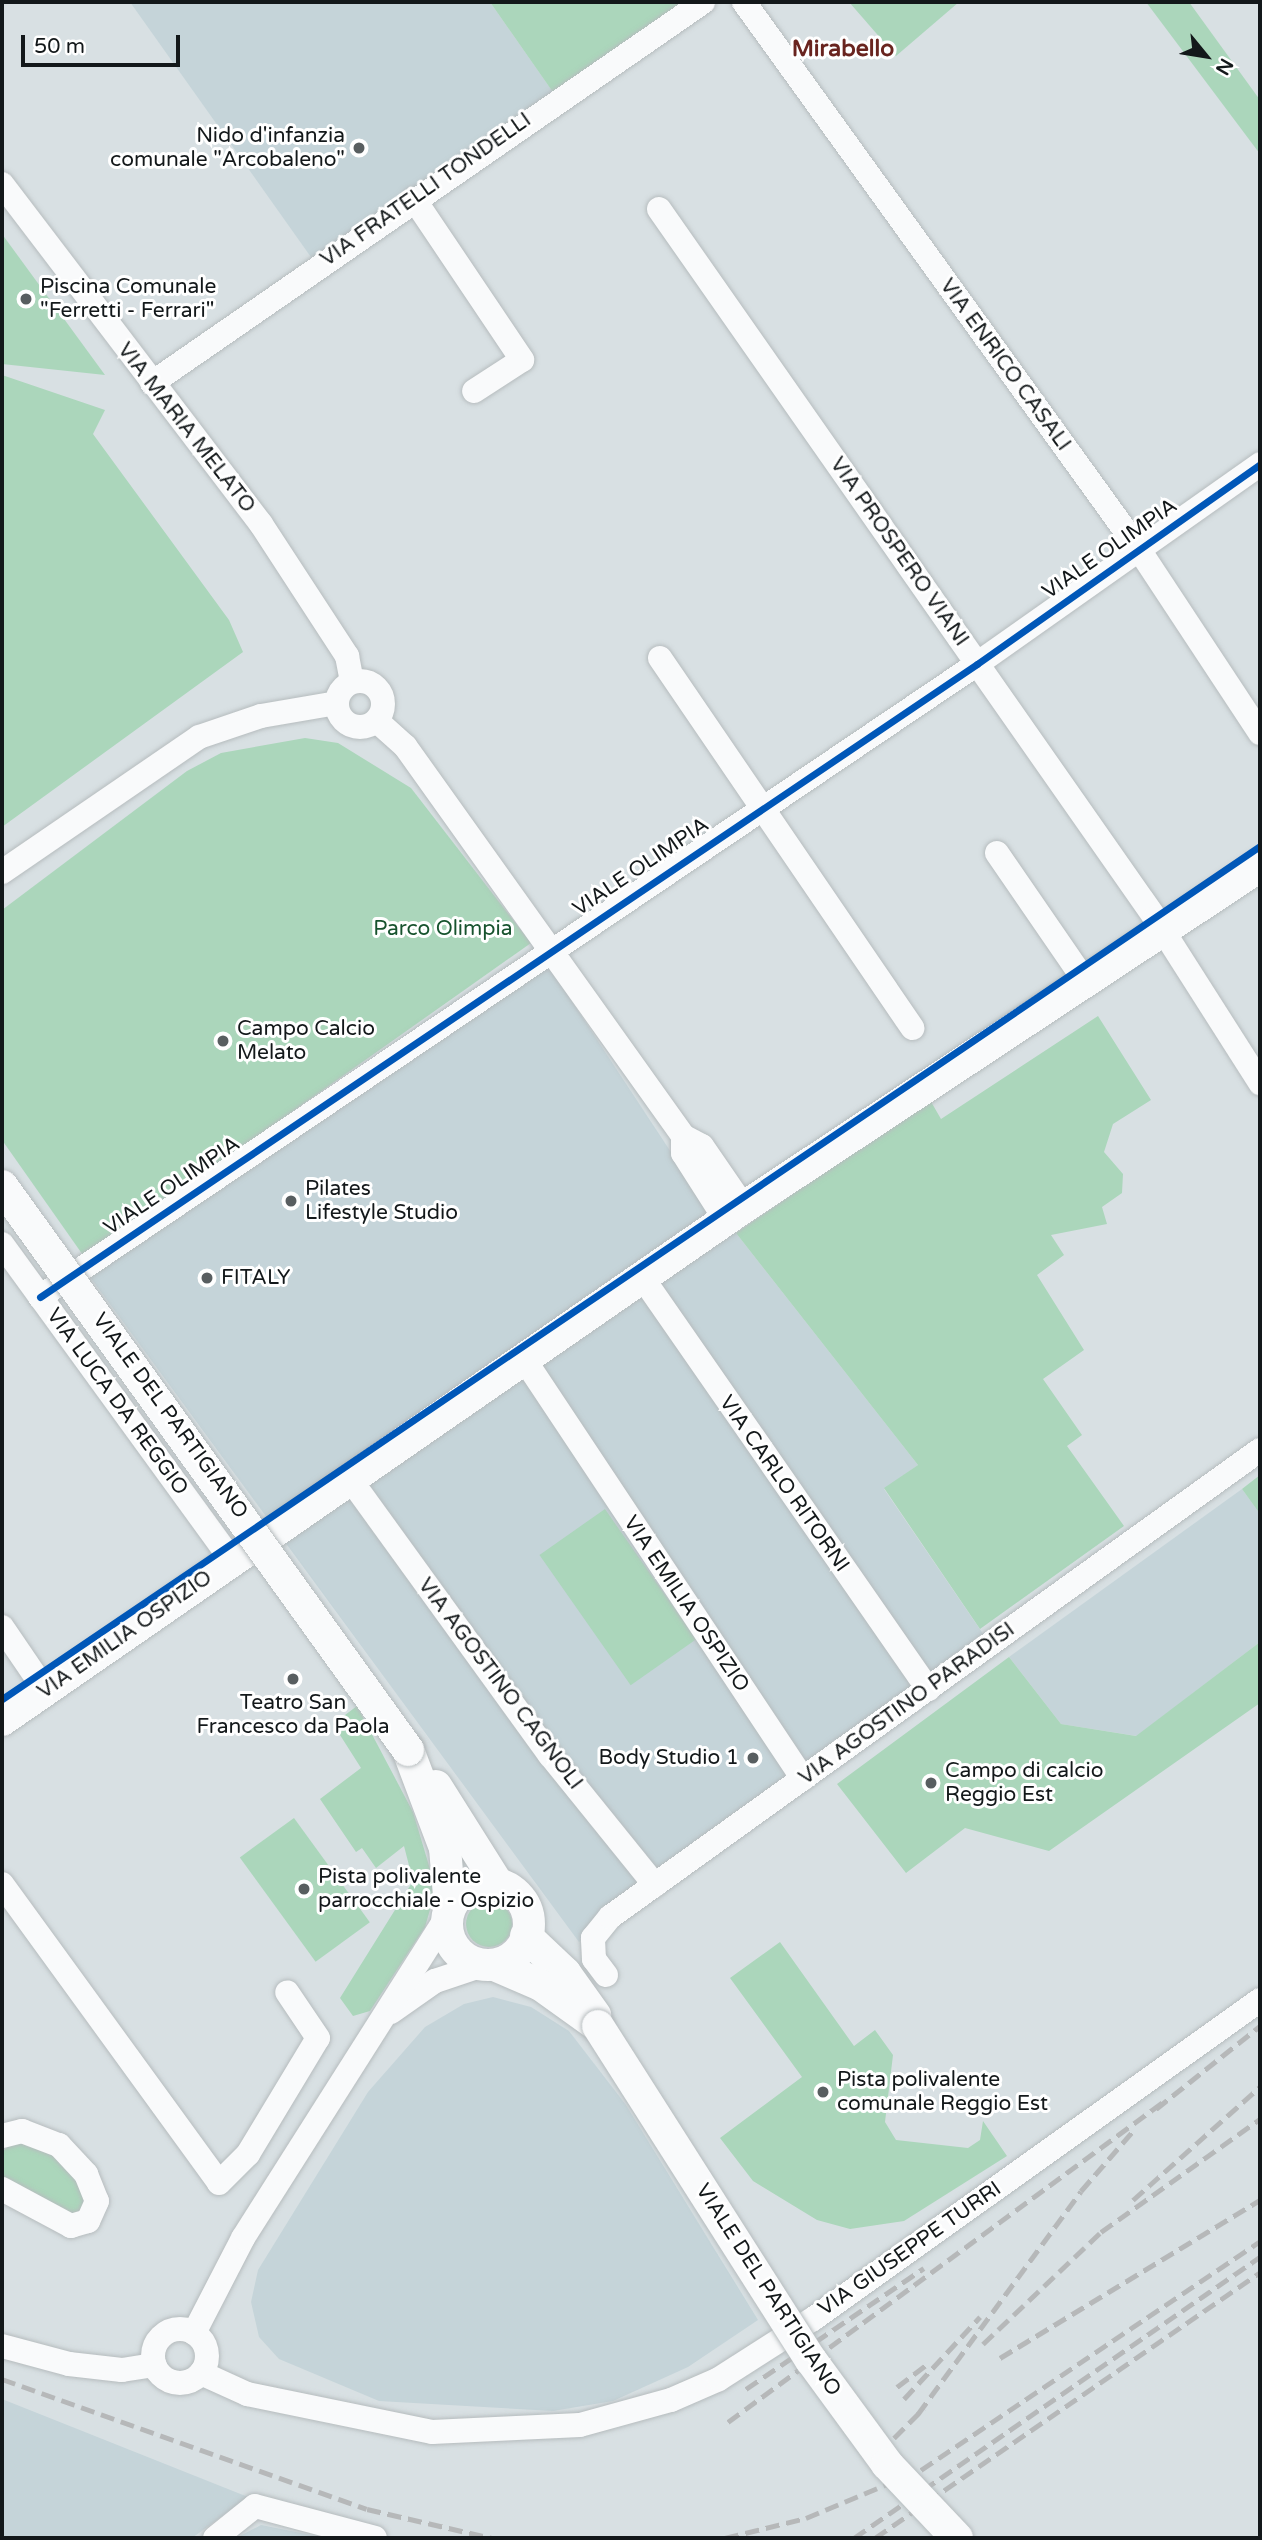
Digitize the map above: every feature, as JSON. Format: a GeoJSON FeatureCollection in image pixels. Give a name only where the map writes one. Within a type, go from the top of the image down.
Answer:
{"type":"FeatureCollection","features":[{"type":"Feature","properties":{"kind":"main road","name":"VIA EMILIA OSPIZIO"},"geometry":{"type":"LineString","coordinates":[[2,1720],[735,1213],[1260,866]]}},
{"type":"Feature","properties":{"kind":"main road","name":"VIALE DEL PARTIGIANO"},"geometry":{"type":"LineString","coordinates":[[2,1186],[408,1750],[497,1883],[525,1911],[526,1937],[586,1997],[598,2026],[818,2371],[887,2464],[957,2538]]}},
{"type":"Feature","properties":{"kind":"main road","name":"VIALE DEL PARTIGIANO"},"geometry":{"type":"LineString","coordinates":[[408,1750],[446,1849],[448,1912],[453,1942],[490,1965],[541,1985],[598,2026]]}},
{"type":"Feature","properties":{"kind":"main road"},"geometry":{"type":"LineString","coordinates":[[448,1912],[463,1888],[497,1883]]}},
{"type":"Feature","properties":{"kind":"main road"},"geometry":{"type":"LineString","coordinates":[[490,1965],[516,1956],[526,1937]]}},
{"type":"Feature","properties":{"kind":"street","name":"VIA FRATELLI TONDELLI"},"geometry":{"type":"LineString","coordinates":[[152,383],[414,199],[703,2]]}},
{"type":"Feature","properties":{"kind":"street","name":"VIA ENRICO CASALI"},"geometry":{"type":"LineString","coordinates":[[744,2],[1140,551],[1260,733]]}},
{"type":"Feature","properties":{"kind":"street","name":"VIA MARIA MELATO"},"geometry":{"type":"LineString","coordinates":[[2,184],[261,524],[347,656],[352,682]]}},
{"type":"Feature","properties":{"kind":"street"},"geometry":{"type":"LineString","coordinates":[[414,199],[522,359],[474,391]]}},
{"type":"Feature","properties":{"kind":"street","name":"VIA PROSPERO VIANI"},"geometry":{"type":"LineString","coordinates":[[659,209],[1163,930],[1260,1083]]}},
{"type":"Feature","properties":{"kind":"street","name":"VIALE OLIMPIA"},"geometry":{"type":"LineString","coordinates":[[40,1297],[762,806],[978,664],[1260,464]]}},
{"type":"Feature","properties":{"kind":"street"},"geometry":{"type":"LineString","coordinates":[[660,657],[912,1028]]}},
{"type":"Feature","properties":{"kind":"street"},"geometry":{"type":"LineString","coordinates":[[2,872],[200,737],[261,716],[337,703],[352,682],[368,682],[380,692],[384,706],[377,721],[355,728],[342,719],[337,703]]}},
{"type":"Feature","properties":{"kind":"street"},"geometry":{"type":"LineString","coordinates":[[377,721],[405,746],[553,948],[683,1136],[683,1153],[735,1213]]}},
{"type":"Feature","properties":{"kind":"street"},"geometry":{"type":"LineString","coordinates":[[997,853],[1086,981]]}},
{"type":"Feature","properties":{"kind":"street","name":"VIA LUCA DA REGGIO"},"geometry":{"type":"LineString","coordinates":[[2,1244],[232,1560]]}},
{"type":"Feature","properties":{"kind":"street","name":"VIA CARLO RITORNI"},"geometry":{"type":"LineString","coordinates":[[642,1277],[874,1615],[928,1689]]}},
{"type":"Feature","properties":{"kind":"street","name":"VIA EMILIA OSPIZIO"},"geometry":{"type":"LineString","coordinates":[[524,1359],[803,1779]]}},
{"type":"Feature","properties":{"kind":"street","name":"VIA AGOSTINO PARADISI"},"geometry":{"type":"LineString","coordinates":[[606,1976],[594,1959],[593,1938],[655,1885],[1260,1450]]}},
{"type":"Feature","properties":{"kind":"street","name":"VIA AGOSTINO CAGNOLI"},"geometry":{"type":"LineString","coordinates":[[350,1479],[550,1755],[655,1885]]}},
{"type":"Feature","properties":{"kind":"street"},"geometry":{"type":"LineString","coordinates":[[2,1627],[45,1690]]}},
{"type":"Feature","properties":{"kind":"street"},"geometry":{"type":"LineString","coordinates":[[2,1884],[219,2183],[248,2154],[318,2038],[287,1992]]}},
{"type":"Feature","properties":{"kind":"street"},"geometry":{"type":"LineString","coordinates":[[194,2333],[243,2238],[388,2015],[448,1912]]}},
{"type":"Feature","properties":{"kind":"street"},"geometry":{"type":"LineString","coordinates":[[388,2015],[435,1981],[490,1965]]}},
{"type":"Feature","properties":{"kind":"street","name":"VIA GIUSEPPE TURRI"},"geometry":{"type":"LineString","coordinates":[[201,2373],[247,2393],[432,2432],[580,2425],[671,2400],[719,2379],[813,2319],[1260,2000]]}},
{"type":"Feature","properties":{"kind":"street"},"geometry":{"type":"LineString","coordinates":[[2,2136],[22,2132],[59,2145],[86,2174],[97,2201],[88,2221],[71,2226],[2,2189]]}},
{"type":"Feature","properties":{"kind":"street"},"geometry":{"type":"LineString","coordinates":[[2,2346],[69,2364],[122,2370],[155,2365],[177,2383],[201,2373],[206,2348],[194,2333],[179,2329],[162,2336],[155,2365]]}},
{"type":"Feature","properties":{"kind":"street"},"geometry":{"type":"LineString","coordinates":[[215,2538],[254,2506],[375,2538]]}},
{"type":"Feature","properties":{"kind":"shaded area","name":"Nido d'infanzia comunale \"Arcobaleno\""},"geometry":{"type":"Polygon","coordinates":[[[130,2],[490,2],[557,98],[318,267],[130,2]]]}},
{"type":"Feature","properties":{"kind":"shaded area"},"geometry":{"type":"Polygon","coordinates":[[[546,962],[709,1210],[736,1233],[918,1465],[884,1489],[990,1644],[579,1942],[90,1277],[546,962]]]}},
{"type":"Feature","properties":{"kind":"shaded area"},"geometry":{"type":"Polygon","coordinates":[[[1242,1489],[1260,1514],[1260,1642],[1137,1736],[1061,1724],[1009,1657],[1242,1489]]]}},
{"type":"Feature","properties":{"kind":"shaded area"},"geometry":{"type":"Polygon","coordinates":[[[493,1997],[531,2007],[569,2031],[626,2105],[758,2320],[688,2367],[613,2401],[553,2411],[379,2401],[279,2359],[259,2337],[251,2302],[258,2270],[368,2092],[425,2027],[464,2004],[493,1997]]]}},
{"type":"Feature","properties":{"kind":"shaded area"},"geometry":{"type":"Polygon","coordinates":[[[2,2399],[248,2497],[192,2538],[2,2538],[2,2399]]]}},
{"type":"Feature","properties":{"kind":"shaded area"},"geometry":{"type":"Polygon","coordinates":[[[261,2525],[326,2538],[236,2538],[261,2525]]]}},
{"type":"Feature","properties":{"kind":"green space"},"geometry":{"type":"Polygon","coordinates":[[[490,2],[703,2],[557,98],[490,2]]]}},
{"type":"Feature","properties":{"kind":"green space"},"geometry":{"type":"Polygon","coordinates":[[[849,2],[959,2],[896,56],[849,2]]]}},
{"type":"Feature","properties":{"kind":"green space"},"geometry":{"type":"Polygon","coordinates":[[[1146,2],[1189,2],[1260,100],[1260,154],[1146,2]]]}},
{"type":"Feature","properties":{"kind":"green space","name":"Piscina Comunale \"Ferretti - Ferrari\""},"geometry":{"type":"Polygon","coordinates":[[[2,234],[105,375],[2,364],[2,234]]]}},
{"type":"Feature","properties":{"kind":"green space"},"geometry":{"type":"Polygon","coordinates":[[[2,375],[105,410],[93,434],[229,620],[243,652],[2,827],[2,375]]]}},
{"type":"Feature","properties":{"kind":"green space","name":"Parco Olimpia"},"geometry":{"type":"Polygon","coordinates":[[[305,738],[338,743],[411,788],[531,943],[85,1258],[2,1140],[2,910],[187,771],[221,753],[305,738]]]}},
{"type":"Feature","properties":{"kind":"green space"},"geometry":{"type":"Polygon","coordinates":[[[1098,1016],[1151,1100],[1113,1124],[1104,1152],[1123,1174],[1122,1193],[1102,1207],[1107,1224],[1051,1235],[1064,1255],[1037,1275],[1084,1350],[1043,1379],[1082,1435],[1067,1446],[1124,1526],[980,1629],[884,1488],[918,1465],[736,1233],[930,1100],[941,1119],[1098,1016]]]}},
{"type":"Feature","properties":{"kind":"green space"},"geometry":{"type":"Polygon","coordinates":[[[1260,1475],[1260,1514],[1242,1489],[1260,1475]]]}},
{"type":"Feature","properties":{"kind":"green space"},"geometry":{"type":"Polygon","coordinates":[[[605,1509],[696,1639],[631,1685],[539,1555],[605,1509]]]}},
{"type":"Feature","properties":{"kind":"green space"},"geometry":{"type":"Polygon","coordinates":[[[1260,1642],[1260,1703],[1049,1851],[965,1828],[906,1873],[837,1784],[1009,1657],[1061,1724],[1136,1736],[1260,1642]]]}},
{"type":"Feature","properties":{"kind":"green space"},"geometry":{"type":"Polygon","coordinates":[[[357,1706],[413,1812],[436,1889],[425,1927],[370,2011],[353,2016],[340,1998],[413,1881],[404,1846],[376,1868],[362,1848],[356,1852],[320,1799],[361,1768],[333,1724],[357,1706]]]}},
{"type":"Feature","properties":{"kind":"green space","name":"Pista polivalente parrocchiale - Ospizio"},"geometry":{"type":"Polygon","coordinates":[[[294,1818],[370,1922],[316,1962],[240,1857],[294,1818]]]}},
{"type":"Feature","properties":{"kind":"green space"},"geometry":{"type":"Polygon","coordinates":[[[489,1901],[505,1908],[512,1924],[505,1940],[489,1947],[473,1940],[466,1924],[473,1908],[489,1901]]]}},
{"type":"Feature","properties":{"kind":"green space"},"geometry":{"type":"Polygon","coordinates":[[[780,1942],[854,2046],[875,2030],[893,2055],[885,2122],[896,2140],[968,2148],[980,2140],[983,2121],[1007,2156],[904,2221],[850,2229],[817,2220],[753,2181],[720,2138],[802,2077],[730,1978],[780,1942]]]}},
{"type":"Feature","properties":{"kind":"green space"},"geometry":{"type":"Polygon","coordinates":[[[13,2143],[42,2144],[89,2193],[78,2218],[4,2178],[4,2150],[13,2143]]]}},
{"type":"Feature","properties":{"kind":"railway"},"geometry":{"type":"LineString","coordinates":[[1156,2109],[1260,2026]]}},
{"type":"Feature","properties":{"kind":"railway"},"geometry":{"type":"LineString","coordinates":[[1133,2200],[1260,2087]]}},
{"type":"Feature","properties":{"kind":"railway"},"geometry":{"type":"LineString","coordinates":[[728,2422],[1163,2102]]}},
{"type":"Feature","properties":{"kind":"railway"},"geometry":{"type":"LineString","coordinates":[[983,2344],[1101,2232],[1260,2119]]}},
{"type":"Feature","properties":{"kind":"railway"},"geometry":{"type":"LineString","coordinates":[[918,2414],[1081,2191],[1133,2131]]}},
{"type":"Feature","properties":{"kind":"railway"},"geometry":{"type":"LineString","coordinates":[[1000,2358],[1260,2200]]}},
{"type":"Feature","properties":{"kind":"railway"},"geometry":{"type":"LineString","coordinates":[[725,2538],[806,2518],[921,2470],[1260,2241]]}},
{"type":"Feature","properties":{"kind":"railway"},"geometry":{"type":"LineString","coordinates":[[854,2538],[1260,2257]]}},
{"type":"Feature","properties":{"kind":"railway"},"geometry":{"type":"LineString","coordinates":[[746,2389],[924,2268]]}},
{"type":"Feature","properties":{"kind":"railway"},"geometry":{"type":"LineString","coordinates":[[875,2538],[1260,2272]]}},
{"type":"Feature","properties":{"kind":"railway"},"geometry":{"type":"LineString","coordinates":[[904,2399],[980,2317]]}},
{"type":"Feature","properties":{"kind":"railway"},"geometry":{"type":"LineString","coordinates":[[897,2387],[930,2362]]}},
{"type":"Feature","properties":{"kind":"railway"},"geometry":{"type":"LineString","coordinates":[[2,2379],[367,2509],[492,2538]]}},
{"type":"Feature","properties":{"kind":"railway"},"geometry":{"type":"LineString","coordinates":[[894,2438],[924,2408]]}},
{"type":"Feature","properties":{"kind":"cycle path"},"geometry":{"type":"LineString","coordinates":[[40,1297],[977,664],[1260,464]]}},
{"type":"Feature","properties":{"kind":"cycle path"},"geometry":{"type":"LineString","coordinates":[[2,1699],[1260,846]]}},
{"type":"Feature","properties":{"kind":"place","name":"Nido d'infanzia comunale \"Arcobaleno\""},"geometry":{"type":"Point","coordinates":[359,148]}},
{"type":"Feature","properties":{"kind":"place","name":"Piscina Comunale \"Ferretti - Ferrari\""},"geometry":{"type":"Point","coordinates":[26,299]}},
{"type":"Feature","properties":{"kind":"place","name":"Campo Calcio Melato"},"geometry":{"type":"Point","coordinates":[223,1041]}},
{"type":"Feature","properties":{"kind":"place","name":"Pilates Lifestyle Studio"},"geometry":{"type":"Point","coordinates":[291,1201]}},
{"type":"Feature","properties":{"kind":"place","name":"FITALY"},"geometry":{"type":"Point","coordinates":[207,1278]}},
{"type":"Feature","properties":{"kind":"place","name":"Teatro San Francesco da Paola"},"geometry":{"type":"Point","coordinates":[293,1679]}},
{"type":"Feature","properties":{"kind":"place","name":"Body Studio 1"},"geometry":{"type":"Point","coordinates":[753,1758]}},
{"type":"Feature","properties":{"kind":"place","name":"Campo di calcio Reggio Est"},"geometry":{"type":"Point","coordinates":[931,1783]}},
{"type":"Feature","properties":{"kind":"place","name":"Pista polivalente parrocchiale - Ospizio"},"geometry":{"type":"Point","coordinates":[304,1889]}},
{"type":"Feature","properties":{"kind":"place","name":"Pista polivalente comunale Reggio Est"},"geometry":{"type":"Point","coordinates":[823,2092]}},
{"type":"Feature","properties":{"kind":"district","name":"Mirabello"},"geometry":{"type":"Point","coordinates":[843,49]}}]}
